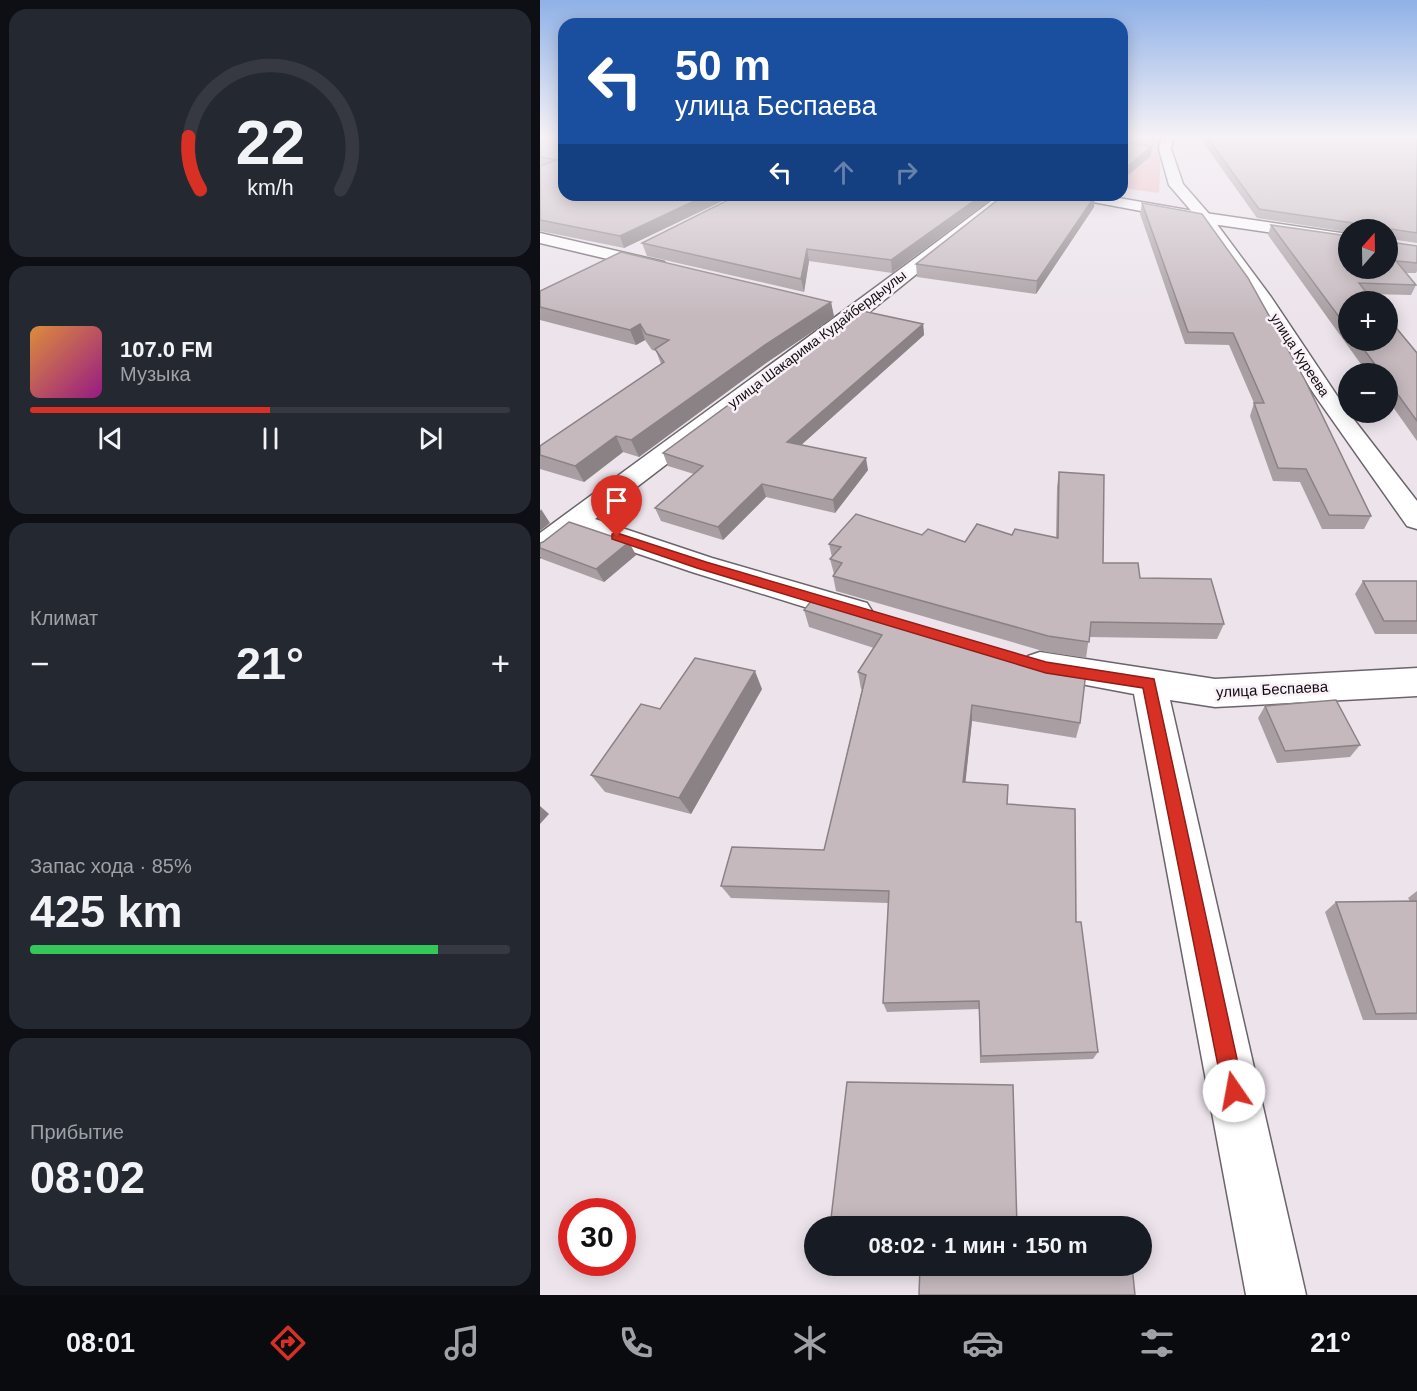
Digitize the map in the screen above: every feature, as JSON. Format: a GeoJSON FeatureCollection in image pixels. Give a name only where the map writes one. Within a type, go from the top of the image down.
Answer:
{"type":"FeatureCollection","features":[{"type":"Feature","properties":{"kind":"street","name":"улица Куреева"},"geometry":{"type":"LineString","coordinates":[[1186,196],[1205,218],[1264,301],[1325,394],[1417,520]]}},
{"type":"Feature","properties":{"kind":"street","name":"улица Шакарима Кудайбердыулы"},"geometry":{"type":"LineString","coordinates":[[540,547],[775,370],[856,313],[1000,201]]}},
{"type":"Feature","properties":{"kind":"street"},"geometry":{"type":"LineString","coordinates":[[1110,201],[1338,238]]}},
{"type":"Feature","properties":{"kind":"street"},"geometry":{"type":"LineString","coordinates":[[540,238],[670,269]]}},
{"type":"Feature","properties":{"kind":"street"},"geometry":{"type":"LineString","coordinates":[[624,258],[644,247]]}},
{"type":"Feature","properties":{"kind":"street"},"geometry":{"type":"LineString","coordinates":[[833,307],[856,313]]}},
{"type":"Feature","properties":{"kind":"street"},"geometry":{"type":"LineString","coordinates":[[574,522],[702,565],[885,620]]}},
{"type":"Feature","properties":{"kind":"street","name":"улица Беспаева"},"geometry":{"type":"LineString","coordinates":[[1012,657],[1046,667],[1215,693],[1417,682]]}},
{"type":"Feature","properties":{"kind":"street"},"geometry":{"type":"LineString","coordinates":[[1149,683],[1276,1295]]}},
{"type":"Feature","properties":{"kind":"building"},"geometry":{"type":"Polygon","coordinates":[[[540,196],[558,196],[558,201],[694,201],[620,236],[540,220],[540,196]]]}},
{"type":"Feature","properties":{"kind":"building"},"geometry":{"type":"Polygon","coordinates":[[[1250,196],[1417,196],[1417,233],[1398,230],[1398,219],[1338,221],[1259,209],[1250,196]]]}},
{"type":"Feature","properties":{"kind":"building"},"geometry":{"type":"Polygon","coordinates":[[[726,201],[974,201],[891,260],[807,249],[801,279],[642,243],[726,201]]]}},
{"type":"Feature","properties":{"kind":"building"},"geometry":{"type":"Polygon","coordinates":[[[996,201],[1092,201],[1037,281],[916,264],[996,201]]]}},
{"type":"Feature","properties":{"kind":"building"},"geometry":{"type":"Polygon","coordinates":[[[1142,203],[1202,214],[1248,278],[1305,380],[1371,516],[1329,515],[1306,469],[1278,468],[1254,403],[1264,403],[1233,333],[1188,332],[1142,203]]]}},
{"type":"Feature","properties":{"kind":"building"},"geometry":{"type":"Polygon","coordinates":[[[1271,225],[1338,235],[1338,279],[1398,279],[1398,263],[1416,285],[1359,283],[1365,291],[1338,291],[1338,315],[1271,225]]]}},
{"type":"Feature","properties":{"kind":"building"},"geometry":{"type":"Polygon","coordinates":[[[1398,243],[1417,246],[1417,263],[1398,261],[1398,243]]]}},
{"type":"Feature","properties":{"kind":"building"},"geometry":{"type":"Polygon","coordinates":[[[621,252],[831,302],[762,347],[631,440],[616,436],[575,466],[540,455],[540,446],[664,362],[655,349],[669,340],[646,334],[640,324],[630,330],[540,307],[540,291],[621,252]]]}},
{"type":"Feature","properties":{"kind":"building"},"geometry":{"type":"Polygon","coordinates":[[[858,310],[923,324],[787,442],[866,458],[833,500],[762,484],[718,527],[655,508],[703,466],[663,453],[858,310]]]}},
{"type":"Feature","properties":{"kind":"building"},"geometry":{"type":"Polygon","coordinates":[[[1398,330],[1417,353],[1417,421],[1398,395],[1398,363],[1374,363],[1365,351],[1398,351],[1398,330]]]}},
{"type":"Feature","properties":{"kind":"building"},"geometry":{"type":"Polygon","coordinates":[[[1059,472],[1104,475],[1103,563],[1138,563],[1140,578],[1211,579],[1224,624],[1091,622],[1089,642],[1048,636],[833,576],[842,563],[830,559],[841,547],[829,544],[856,514],[922,535],[928,529],[965,542],[977,524],[1012,535],[1015,529],[1058,538],[1059,472]]]}},
{"type":"Feature","properties":{"kind":"building"},"geometry":{"type":"Polygon","coordinates":[[[569,522],[629,542],[596,569],[540,548],[540,543],[569,522]]]}},
{"type":"Feature","properties":{"kind":"building"},"geometry":{"type":"Polygon","coordinates":[[[1363,581],[1417,581],[1417,621],[1384,621],[1363,581]]]}},
{"type":"Feature","properties":{"kind":"building"},"geometry":{"type":"Polygon","coordinates":[[[815,596],[1047,666],[1086,672],[1080,723],[972,705],[963,782],[1008,785],[1007,804],[1075,809],[1076,922],[1081,922],[1098,1052],[981,1056],[979,1001],[883,1003],[889,891],[721,886],[732,847],[824,850],[866,675],[858,672],[882,635],[804,610],[815,596]]]}},
{"type":"Feature","properties":{"kind":"building"},"geometry":{"type":"Polygon","coordinates":[[[695,658],[755,671],[679,798],[591,775],[641,704],[660,709],[695,658]]]}},
{"type":"Feature","properties":{"kind":"building"},"geometry":{"type":"Polygon","coordinates":[[[1336,700],[1360,745],[1285,751],[1265,706],[1336,700]]]}},
{"type":"Feature","properties":{"kind":"building"},"geometry":{"type":"Polygon","coordinates":[[[1417,901],[1417,1013],[1376,1014],[1336,902],[1417,901]]]}},
{"type":"Feature","properties":{"kind":"building"},"geometry":{"type":"Polygon","coordinates":[[[847,1082],[1013,1085],[1017,1216],[831,1216],[847,1082]]]}},
{"type":"Feature","properties":{"kind":"building"},"geometry":{"type":"Polygon","coordinates":[[[920,1276],[1133,1276],[1135,1295],[919,1295],[920,1276]]]}},
{"type":"Feature","properties":{"kind":"route"},"geometry":{"type":"LineString","coordinates":[[617,537],[702,565],[1046,667],[1149,683],[1234,1091]]}}]}
